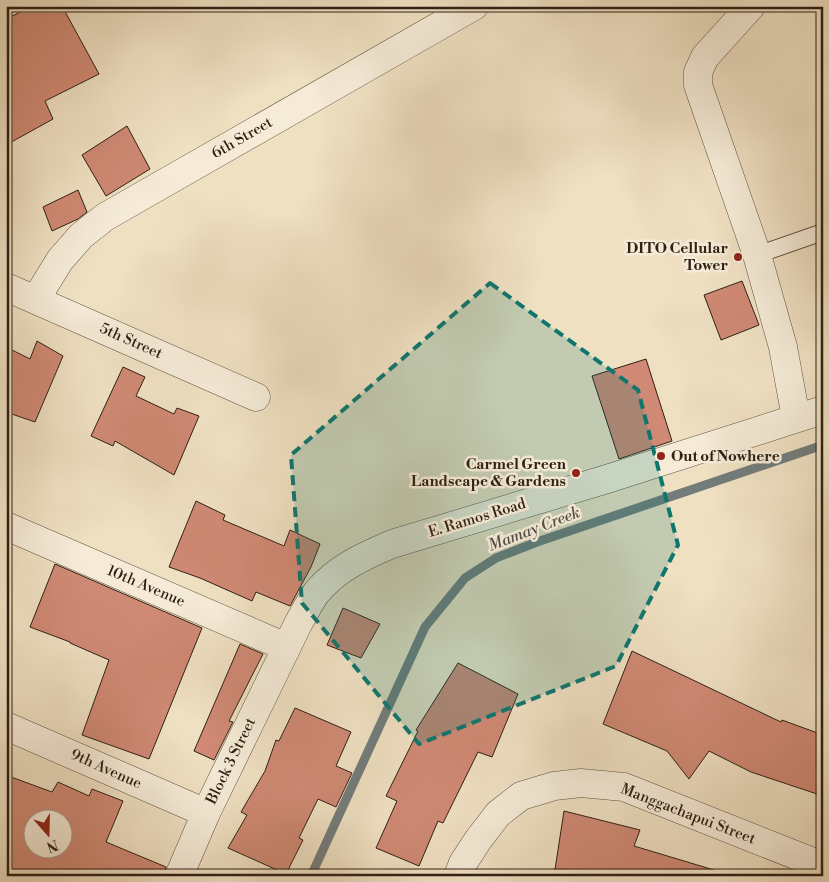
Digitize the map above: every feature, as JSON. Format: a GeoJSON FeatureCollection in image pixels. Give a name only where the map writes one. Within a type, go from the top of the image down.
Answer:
{"type":"FeatureCollection","features":[{"type":"Feature","properties":{"kind":"street","name":"6th Street"},"geometry":{"type":"LineString","coordinates":[[36,299],[60,260],[81,236],[105,217],[474,6]]}},
{"type":"Feature","properties":{"kind":"street"},"geometry":{"type":"LineString","coordinates":[[751,6],[705,56],[698,72],[698,85],[757,254],[784,347],[796,418]]}},
{"type":"Feature","properties":{"kind":"street","name":"5th Street"},"geometry":{"type":"LineString","coordinates":[[6,287],[256,396]]}},
{"type":"Feature","properties":{"kind":"street","name":"E. Ramos Road"},"geometry":{"type":"LineString","coordinates":[[286,647],[317,592],[335,574],[366,555],[425,534],[597,482],[823,410]]}},
{"type":"Feature","properties":{"kind":"street","name":"10th Avenue"},"geometry":{"type":"LineString","coordinates":[[6,526],[286,647]]}},
{"type":"Feature","properties":{"kind":"street","name":"Block 3 Street"},"geometry":{"type":"LineString","coordinates":[[179,876],[206,813],[286,647]]}},
{"type":"Feature","properties":{"kind":"street","name":"9th Avenue"},"geometry":{"type":"LineString","coordinates":[[6,726],[206,813]]}},
{"type":"Feature","properties":{"kind":"street","name":"Manggachapui Street"},"geometry":{"type":"LineString","coordinates":[[458,876],[463,863],[498,814],[521,796],[554,786],[581,783],[624,786],[823,866]]}},
{"type":"Feature","properties":{"kind":"lane"},"geometry":{"type":"LineString","coordinates":[[757,254],[823,232]]}},
{"type":"Feature","properties":{"kind":"highlighted area"},"geometry":{"type":"Polygon","coordinates":[[[490,283],[638,390],[678,545],[616,666],[419,744],[302,603],[291,455],[490,283]]]}},
{"type":"Feature","properties":{"kind":"building"},"geometry":{"type":"Polygon","coordinates":[[[33,6],[62,6],[99,74],[45,101],[53,119],[6,145],[6,19],[33,6]]]}},
{"type":"Feature","properties":{"kind":"building"},"geometry":{"type":"Polygon","coordinates":[[[127,126],[150,169],[106,196],[82,155],[127,126]]]}},
{"type":"Feature","properties":{"kind":"building"},"geometry":{"type":"Polygon","coordinates":[[[78,190],[87,212],[78,219],[52,231],[43,207],[78,190]]]}},
{"type":"Feature","properties":{"kind":"building"},"geometry":{"type":"Polygon","coordinates":[[[742,281],[759,325],[721,340],[704,295],[742,281]]]}},
{"type":"Feature","properties":{"kind":"building"},"geometry":{"type":"Polygon","coordinates":[[[37,341],[63,356],[35,422],[6,412],[6,347],[30,359],[37,341]]]}},
{"type":"Feature","properties":{"kind":"building"},"geometry":{"type":"Polygon","coordinates":[[[646,359],[672,441],[619,459],[592,376],[646,359]]]}},
{"type":"Feature","properties":{"kind":"building"},"geometry":{"type":"Polygon","coordinates":[[[123,367],[145,377],[136,396],[174,414],[177,408],[199,416],[174,475],[115,441],[113,446],[91,436],[123,367]]]}},
{"type":"Feature","properties":{"kind":"building"},"geometry":{"type":"Polygon","coordinates":[[[196,501],[225,515],[223,520],[284,546],[290,530],[320,544],[311,567],[290,606],[256,592],[252,601],[200,578],[169,567],[196,501]]]}},
{"type":"Feature","properties":{"kind":"building"},"geometry":{"type":"Polygon","coordinates":[[[55,564],[202,628],[149,759],[82,735],[109,660],[70,642],[30,627],[55,564]]]}},
{"type":"Feature","properties":{"kind":"building"},"geometry":{"type":"Polygon","coordinates":[[[343,608],[380,624],[361,658],[327,645],[343,608]]]}},
{"type":"Feature","properties":{"kind":"building"},"geometry":{"type":"Polygon","coordinates":[[[240,644],[263,654],[229,721],[233,722],[214,760],[194,751],[240,644]]]}},
{"type":"Feature","properties":{"kind":"building"},"geometry":{"type":"Polygon","coordinates":[[[632,651],[781,722],[782,720],[823,735],[823,796],[751,772],[709,751],[689,779],[667,751],[603,724],[632,651]]]}},
{"type":"Feature","properties":{"kind":"building"},"geometry":{"type":"Polygon","coordinates":[[[458,663],[518,694],[492,757],[478,752],[443,823],[438,821],[419,866],[376,848],[397,801],[386,796],[418,731],[416,730],[458,663]]]}},
{"type":"Feature","properties":{"kind":"building"},"geometry":{"type":"Polygon","coordinates":[[[295,708],[351,732],[336,766],[352,773],[336,807],[318,799],[299,838],[303,840],[286,874],[228,848],[247,815],[241,812],[265,771],[276,740],[279,741],[295,708]]]}},
{"type":"Feature","properties":{"kind":"building"},"geometry":{"type":"Polygon","coordinates":[[[11,777],[52,792],[58,782],[89,796],[92,789],[123,801],[106,842],[166,867],[164,876],[6,876],[6,789],[11,777]]]}},
{"type":"Feature","properties":{"kind":"building"},"geometry":{"type":"Polygon","coordinates":[[[564,811],[640,830],[634,846],[714,870],[713,876],[554,876],[564,811]]]}},
{"type":"Feature","properties":{"kind":"waterway","name":"Mamay Creek"},"geometry":{"type":"LineString","coordinates":[[311,876],[425,627],[465,578],[496,558],[537,542],[823,445]]}},
{"type":"Feature","properties":{"kind":"place","name":"DITO Cellular Tower"},"geometry":{"type":"Point","coordinates":[738,257]}},
{"type":"Feature","properties":{"kind":"place","name":"Out of Nowhere"},"geometry":{"type":"Point","coordinates":[661,456]}},
{"type":"Feature","properties":{"kind":"place","name":"Carmel Green Landscape & Gardens"},"geometry":{"type":"Point","coordinates":[576,473]}}]}
